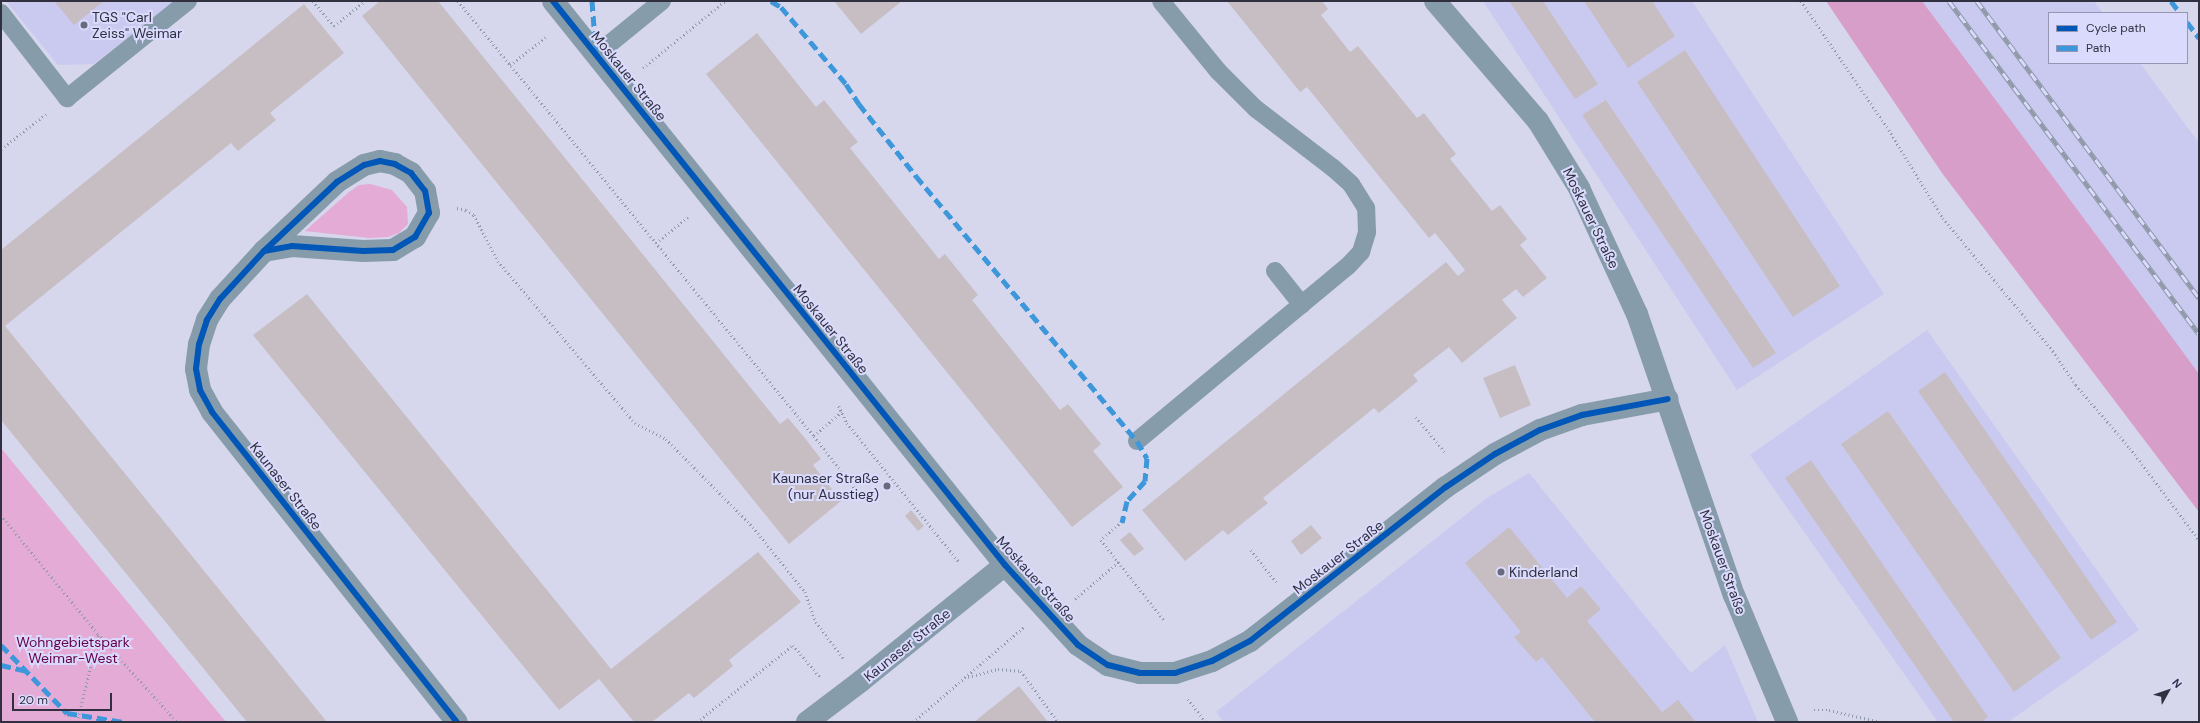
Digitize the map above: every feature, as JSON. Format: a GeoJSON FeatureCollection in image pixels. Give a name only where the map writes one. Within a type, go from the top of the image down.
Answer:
{"type":"FeatureCollection","features":[{"type":"Feature","properties":{"kind":"street","name":"Moskauer Straße"},"geometry":{"type":"LineString","coordinates":[[553,1],[622,85],[1005,565],[1078,645],[1108,665],[1140,673],[1175,673],[1212,661],[1250,641],[1446,487],[1496,454],[1540,430],[1582,415],[1668,399]]}},
{"type":"Feature","properties":{"kind":"street","name":"Moskauer Straße"},"geometry":{"type":"LineString","coordinates":[[1435,1],[1538,121],[1579,188],[1637,314],[1668,399],[1702,507],[1734,595],[1787,722]]}},
{"type":"Feature","properties":{"kind":"street","name":"Kaunaser Straße"},"geometry":{"type":"LineString","coordinates":[[264,251],[292,246],[363,251],[393,250],[415,237],[429,213],[429,203],[425,191],[411,173],[395,164],[380,161],[364,165],[337,182],[264,251],[220,299],[207,320],[199,344],[196,369],[200,390],[212,412],[457,722]]}},
{"type":"Feature","properties":{"kind":"street","name":"Kaunaser Straße"},"geometry":{"type":"LineString","coordinates":[[807,722],[861,681],[1005,565]]}},
{"type":"Feature","properties":{"kind":"lane"},"geometry":{"type":"LineString","coordinates":[[1,13],[67,98],[188,1]]}},
{"type":"Feature","properties":{"kind":"lane"},"geometry":{"type":"LineString","coordinates":[[596,54],[662,1]]}},
{"type":"Feature","properties":{"kind":"lane"},"geometry":{"type":"LineString","coordinates":[[1137,441],[1348,266],[1361,252],[1367,232],[1366,208],[1351,184],[1334,168],[1256,110],[1218,71],[1160,1]]}},
{"type":"Feature","properties":{"kind":"lane"},"geometry":{"type":"LineString","coordinates":[[1275,271],[1302,305]]}},
{"type":"Feature","properties":{"kind":"path"},"geometry":{"type":"LineString","coordinates":[[313,1],[334,26],[364,1]]}},
{"type":"Feature","properties":{"kind":"path"},"geometry":{"type":"LineString","coordinates":[[458,1],[814,436],[856,490]]}},
{"type":"Feature","properties":{"kind":"path"},"geometry":{"type":"LineString","coordinates":[[622,85],[725,1]]}},
{"type":"Feature","properties":{"kind":"path"},"geometry":{"type":"LineString","coordinates":[[1801,1],[1889,130],[1944,218],[2053,351],[2076,385],[2130,448],[2199,540]]}},
{"type":"Feature","properties":{"kind":"path"},"geometry":{"type":"LineString","coordinates":[[510,65],[568,20]]}},
{"type":"Feature","properties":{"kind":"path"},"geometry":{"type":"LineString","coordinates":[[1,149],[67,98]]}},
{"type":"Feature","properties":{"kind":"path"},"geometry":{"type":"LineString","coordinates":[[656,243],[711,198]]}},
{"type":"Feature","properties":{"kind":"path"},"geometry":{"type":"LineString","coordinates":[[457,208],[466,210],[474,215],[498,261],[635,423],[666,439],[753,527],[805,592],[816,622],[861,681]]}},
{"type":"Feature","properties":{"kind":"path"},"geometry":{"type":"LineString","coordinates":[[814,436],[842,412]]}},
{"type":"Feature","properties":{"kind":"path"},"geometry":{"type":"LineString","coordinates":[[1416,417],[1463,476]]}},
{"type":"Feature","properties":{"kind":"path"},"geometry":{"type":"LineString","coordinates":[[1,515],[98,634],[177,722]]}},
{"type":"Feature","properties":{"kind":"path"},"geometry":{"type":"LineString","coordinates":[[1122,522],[1101,540],[1164,620]]}},
{"type":"Feature","properties":{"kind":"path"},"geometry":{"type":"LineString","coordinates":[[1251,550],[1295,606]]}},
{"type":"Feature","properties":{"kind":"path"},"geometry":{"type":"LineString","coordinates":[[913,722],[966,678],[1118,562]]}},
{"type":"Feature","properties":{"kind":"path"},"geometry":{"type":"LineString","coordinates":[[77,722],[98,634]]}},
{"type":"Feature","properties":{"kind":"path"},"geometry":{"type":"LineString","coordinates":[[697,722],[793,645],[838,699]]}},
{"type":"Feature","properties":{"kind":"path"},"geometry":{"type":"LineString","coordinates":[[966,678],[998,669],[1021,671],[1058,722]]}},
{"type":"Feature","properties":{"kind":"path"},"geometry":{"type":"LineString","coordinates":[[1808,713],[1814,710],[1829,710],[1881,722]]}},
{"type":"Feature","properties":{"kind":"shaded area","name":"TGS \"Carl Zeiss\" Weimar"},"geometry":{"type":"Polygon","coordinates":[[[6,1],[174,1],[94,64],[58,65],[6,1]]]}},
{"type":"Feature","properties":{"kind":"shaded area"},"geometry":{"type":"Polygon","coordinates":[[[1483,1],[1692,1],[1884,294],[1737,390],[1483,1]]]}},
{"type":"Feature","properties":{"kind":"shaded area"},"geometry":{"type":"Polygon","coordinates":[[[1826,1],[1922,1],[2199,374],[2199,512],[1942,173],[1826,1]]]}},
{"type":"Feature","properties":{"kind":"shaded area"},"geometry":{"type":"Polygon","coordinates":[[[1922,1],[2094,1],[2102,12],[2048,12],[2048,64],[2141,64],[2199,143],[2199,374],[1922,1]]]}},
{"type":"Feature","properties":{"kind":"shaded area"},"geometry":{"type":"Polygon","coordinates":[[[1927,330],[2139,630],[2008,722],[1938,722],[1750,455],[1927,330]]]}},
{"type":"Feature","properties":{"kind":"shaded area","name":"Kinderland"},"geometry":{"type":"Polygon","coordinates":[[[1529,473],[1691,673],[1725,645],[1758,722],[1224,722],[1216,712],[1487,498],[1529,473]]]}},
{"type":"Feature","properties":{"kind":"green space"},"geometry":{"type":"Polygon","coordinates":[[[370,184],[392,190],[407,207],[408,224],[399,233],[388,237],[369,238],[305,231],[349,192],[359,185],[370,184]]]}},
{"type":"Feature","properties":{"kind":"green space","name":"Wohngebietspark Weimar-West"},"geometry":{"type":"Polygon","coordinates":[[[1,448],[226,722],[1,722],[1,448]]]}},
{"type":"Feature","properties":{"kind":"building"},"geometry":{"type":"Polygon","coordinates":[[[54,1],[104,1],[74,25],[54,1]]]}},
{"type":"Feature","properties":{"kind":"building"},"geometry":{"type":"Polygon","coordinates":[[[380,1],[438,1],[780,424],[788,418],[804,437],[821,459],[813,465],[841,501],[789,544],[362,16],[380,1]]]}},
{"type":"Feature","properties":{"kind":"building"},"geometry":{"type":"Polygon","coordinates":[[[834,1],[902,1],[861,34],[834,1]]]}},
{"type":"Feature","properties":{"kind":"building"},"geometry":{"type":"Polygon","coordinates":[[[1227,1],[1322,1],[1328,9],[1321,15],[1350,52],[1358,46],[1417,118],[1424,113],[1456,154],[1450,159],[1492,211],[1500,205],[1527,239],[1520,245],[1547,278],[1523,297],[1516,289],[1502,300],[1517,318],[1462,363],[1449,347],[1413,375],[1418,381],[1379,413],[1374,408],[1263,498],[1268,503],[1228,535],[1223,530],[1185,561],[1142,510],[1446,262],[1458,276],[1465,270],[1435,233],[1429,238],[1307,87],[1300,92],[1227,1]]]}},
{"type":"Feature","properties":{"kind":"building"},"geometry":{"type":"Polygon","coordinates":[[[1509,1],[1543,1],[1598,84],[1575,99],[1509,1]]]}},
{"type":"Feature","properties":{"kind":"building"},"geometry":{"type":"Polygon","coordinates":[[[1584,1],[1652,1],[1675,36],[1628,68],[1584,1]]]}},
{"type":"Feature","properties":{"kind":"building"},"geometry":{"type":"Polygon","coordinates":[[[304,4],[344,53],[270,113],[276,120],[238,151],[231,143],[5,326],[327,722],[247,722],[1,420],[1,250],[304,4]]]}},
{"type":"Feature","properties":{"kind":"building"},"geometry":{"type":"Polygon","coordinates":[[[757,33],[816,107],[824,100],[858,142],[850,148],[939,259],[945,254],[978,295],[972,300],[1060,410],[1068,404],[1101,444],[1093,451],[1123,487],[1072,527],[706,74],[757,33]]]}},
{"type":"Feature","properties":{"kind":"building"},"geometry":{"type":"Polygon","coordinates":[[[1685,50],[1840,286],[1793,317],[1637,82],[1685,50]]]}},
{"type":"Feature","properties":{"kind":"building"},"geometry":{"type":"Polygon","coordinates":[[[1606,100],[1776,353],[1753,368],[1582,115],[1606,100]]]}},
{"type":"Feature","properties":{"kind":"building"},"geometry":{"type":"Polygon","coordinates":[[[307,294],[611,669],[758,552],[801,602],[729,660],[733,666],[694,698],[689,693],[652,722],[634,722],[599,679],[559,710],[253,335],[307,294]]]}},
{"type":"Feature","properties":{"kind":"building"},"geometry":{"type":"Polygon","coordinates":[[[1515,365],[1531,405],[1500,418],[1483,378],[1515,365]]]}},
{"type":"Feature","properties":{"kind":"building"},"geometry":{"type":"Polygon","coordinates":[[[1945,372],[2117,622],[2091,640],[1918,391],[1945,372]]]}},
{"type":"Feature","properties":{"kind":"building"},"geometry":{"type":"Polygon","coordinates":[[[1888,411],[2061,658],[2014,692],[1841,444],[1888,411]]]}},
{"type":"Feature","properties":{"kind":"building"},"geometry":{"type":"Polygon","coordinates":[[[1811,460],[1988,717],[1981,722],[1954,722],[1785,478],[1811,460]]]}},
{"type":"Feature","properties":{"kind":"building"},"geometry":{"type":"Polygon","coordinates":[[[911,510],[924,526],[918,531],[905,516],[911,510]]]}},
{"type":"Feature","properties":{"kind":"building"},"geometry":{"type":"Polygon","coordinates":[[[1311,525],[1322,538],[1301,555],[1291,541],[1311,525]]]}},
{"type":"Feature","properties":{"kind":"building"},"geometry":{"type":"Polygon","coordinates":[[[1509,527],[1567,598],[1581,586],[1601,609],[1587,621],[1662,712],[1678,700],[1696,722],[1595,722],[1542,657],[1536,662],[1514,637],[1521,632],[1465,563],[1509,527]]]}},
{"type":"Feature","properties":{"kind":"building"},"geometry":{"type":"Polygon","coordinates":[[[1130,532],[1144,549],[1134,556],[1120,540],[1130,532]]]}},
{"type":"Feature","properties":{"kind":"building"},"geometry":{"type":"Polygon","coordinates":[[[1019,686],[1048,722],[974,722],[1019,686]]]}},
{"type":"Feature","properties":{"kind":"railway"},"geometry":{"type":"LineString","coordinates":[[1949,1],[2199,334]]}},
{"type":"Feature","properties":{"kind":"railway"},"geometry":{"type":"LineString","coordinates":[[1977,1],[2199,298]]}},
{"type":"Feature","properties":{"kind":"marked path"},"geometry":{"type":"LineString","coordinates":[[592,1],[596,53]]}},
{"type":"Feature","properties":{"kind":"marked path"},"geometry":{"type":"LineString","coordinates":[[771,1],[781,7],[846,84],[859,104],[916,176],[1137,441],[1147,458],[1145,481],[1127,501],[1122,522]]}},
{"type":"Feature","properties":{"kind":"marked path"},"geometry":{"type":"LineString","coordinates":[[2171,1],[2179,12]]}},
{"type":"Feature","properties":{"kind":"marked path"},"geometry":{"type":"LineString","coordinates":[[2188,23],[2199,38]]}},
{"type":"Feature","properties":{"kind":"marked path"},"geometry":{"type":"LineString","coordinates":[[1,645],[67,713],[123,722]]}},
{"type":"Feature","properties":{"kind":"marked path"},"geometry":{"type":"LineString","coordinates":[[1,665],[26,671]]}},
{"type":"Feature","properties":{"kind":"cycle path"},"geometry":{"type":"LineString","coordinates":[[553,1],[1005,565],[1078,645],[1108,665],[1140,673],[1175,673],[1212,661],[1250,641],[1446,487],[1495,454],[1540,430],[1582,415],[1668,399]]}},
{"type":"Feature","properties":{"kind":"cycle path"},"geometry":{"type":"LineString","coordinates":[[264,251],[292,246],[363,251],[393,250],[415,237],[429,213],[425,191],[411,173],[395,164],[380,161],[364,165],[337,182],[264,251],[220,299],[207,320],[199,344],[196,369],[200,390],[212,412],[457,722]]}},
{"type":"Feature","properties":{"kind":"place","name":"TGS \"Carl Zeiss\" Weimar"},"geometry":{"type":"Point","coordinates":[84,25]}},
{"type":"Feature","properties":{"kind":"place","name":"Kaunaser Straße (nur Ausstieg)"},"geometry":{"type":"Point","coordinates":[887,486]}},
{"type":"Feature","properties":{"kind":"place","name":"Kinderland"},"geometry":{"type":"Point","coordinates":[1501,572]}}]}
